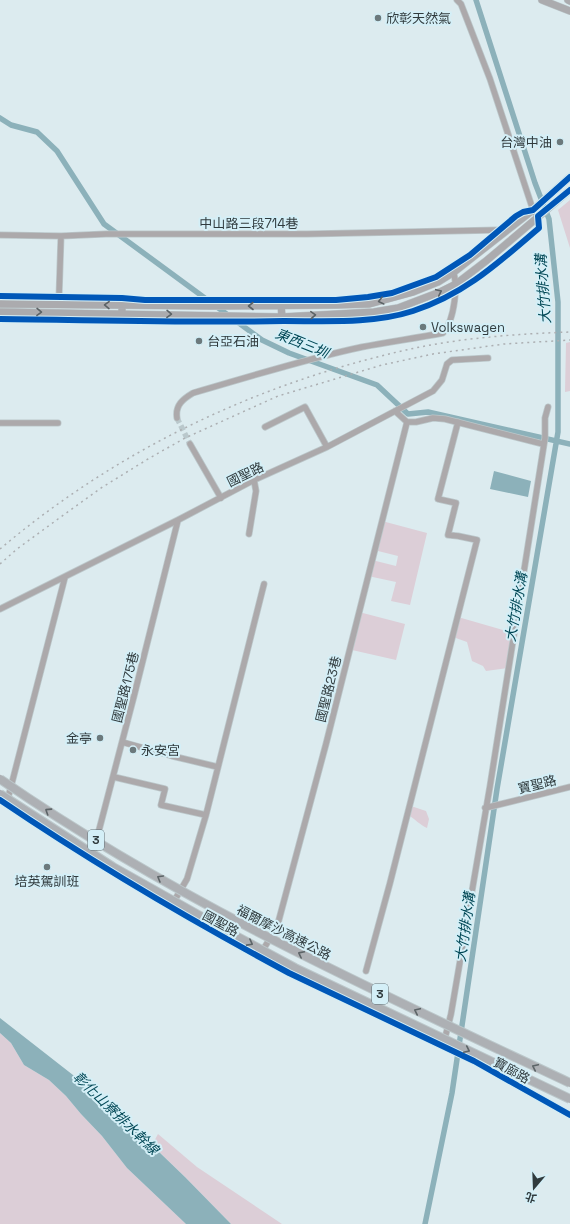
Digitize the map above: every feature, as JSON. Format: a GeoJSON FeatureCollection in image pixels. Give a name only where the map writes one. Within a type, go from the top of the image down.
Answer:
{"type":"FeatureCollection","features":[{"type":"Feature","properties":{"kind":"highway","name":"福爾摩沙高速公路"},"geometry":{"type":"LineString","coordinates":[[0,779],[124,858],[246,926],[396,1002],[570,1083]]}},
{"type":"Feature","properties":{"kind":"highway","name":"福爾摩沙高速公路"},"geometry":{"type":"LineString","coordinates":[[0,794],[113,867],[282,960],[352,996],[570,1099]]}},
{"type":"Feature","properties":{"kind":"main road"},"geometry":{"type":"LineString","coordinates":[[542,0],[570,11]]}},
{"type":"Feature","properties":{"kind":"main road"},"geometry":{"type":"LineString","coordinates":[[0,312],[281,303],[369,304],[414,292],[438,282],[534,209],[570,178]]}},
{"type":"Feature","properties":{"kind":"main road"},"geometry":{"type":"LineString","coordinates":[[0,304],[122,309],[282,319],[374,312],[398,308],[440,292],[456,284],[486,261],[570,190]]}},
{"type":"Feature","properties":{"kind":"main road"},"geometry":{"type":"LineString","coordinates":[[281,303],[282,319]]}},
{"type":"Feature","properties":{"kind":"street"},"geometry":{"type":"LineString","coordinates":[[457,0],[461,4],[490,79],[534,209],[539,216]]}},
{"type":"Feature","properties":{"kind":"street","name":"中山路三段714巷"},"geometry":{"type":"LineString","coordinates":[[0,235],[307,234],[499,230]]}},
{"type":"Feature","properties":{"kind":"street"},"geometry":{"type":"LineString","coordinates":[[59,297],[61,236]]}},
{"type":"Feature","properties":{"kind":"street"},"geometry":{"type":"LineString","coordinates":[[177,418],[180,402],[193,393],[288,365],[361,348],[443,333],[448,328],[456,293],[456,284],[452,270]]}},
{"type":"Feature","properties":{"kind":"street","name":"國聖路"},"geometry":{"type":"LineString","coordinates":[[0,609],[178,520],[254,480],[327,447],[433,391],[442,380],[447,364],[452,360],[488,358]]}},
{"type":"Feature","properties":{"kind":"street"},"geometry":{"type":"LineString","coordinates":[[265,428],[305,407],[327,447]]}},
{"type":"Feature","properties":{"kind":"street"},"geometry":{"type":"LineString","coordinates":[[443,1046],[451,1014],[485,808],[545,438],[545,418],[548,407]]}},
{"type":"Feature","properties":{"kind":"street"},"geometry":{"type":"LineString","coordinates":[[395,411],[407,422],[416,422],[433,418],[458,422],[543,444]]}},
{"type":"Feature","properties":{"kind":"street"},"geometry":{"type":"LineString","coordinates":[[0,422],[58,424]]}},
{"type":"Feature","properties":{"kind":"street","name":"國聖路23巷"},"geometry":{"type":"LineString","coordinates":[[259,957],[277,927],[326,744],[407,422]]}},
{"type":"Feature","properties":{"kind":"street"},"geometry":{"type":"LineString","coordinates":[[366,971],[390,883],[477,540],[448,535],[456,503],[438,499],[458,422]]}},
{"type":"Feature","properties":{"kind":"street"},"geometry":{"type":"LineString","coordinates":[[190,444],[221,498]]}},
{"type":"Feature","properties":{"kind":"street"},"geometry":{"type":"LineString","coordinates":[[249,534],[256,491],[254,480]]}},
{"type":"Feature","properties":{"kind":"street","name":"國聖路175巷"},"geometry":{"type":"LineString","coordinates":[[91,859],[114,777],[178,520]]}},
{"type":"Feature","properties":{"kind":"street"},"geometry":{"type":"LineString","coordinates":[[6,804],[65,577]]}},
{"type":"Feature","properties":{"kind":"street"},"geometry":{"type":"LineString","coordinates":[[171,907],[187,879],[206,815],[264,584]]}},
{"type":"Feature","properties":{"kind":"street"},"geometry":{"type":"LineString","coordinates":[[122,742],[218,767]]}},
{"type":"Feature","properties":{"kind":"street"},"geometry":{"type":"LineString","coordinates":[[114,777],[165,789],[161,804],[206,815]]}},
{"type":"Feature","properties":{"kind":"street","name":"寶聖路"},"geometry":{"type":"LineString","coordinates":[[485,808],[570,787]]}},
{"type":"Feature","properties":{"kind":"street","name":"國聖路"},"geometry":{"type":"LineString","coordinates":[[0,800],[142,891],[259,957],[289,973],[443,1046]]}},
{"type":"Feature","properties":{"kind":"street","name":"寶廍路"},"geometry":{"type":"LineString","coordinates":[[443,1046],[474,1061],[570,1115]]}},
{"type":"Feature","properties":{"kind":"shaded area"},"geometry":{"type":"Polygon","coordinates":[[[570,200],[570,248],[558,210],[570,200]]]}},
{"type":"Feature","properties":{"kind":"shaded area"},"geometry":{"type":"Polygon","coordinates":[[[570,342],[570,391],[565,392],[566,343],[570,342]]]}},
{"type":"Feature","properties":{"kind":"shaded area"},"geometry":{"type":"Polygon","coordinates":[[[382,521],[427,533],[410,605],[391,601],[396,582],[368,576],[372,560],[396,566],[398,556],[374,550],[382,521]]]}},
{"type":"Feature","properties":{"kind":"shaded area"},"geometry":{"type":"Polygon","coordinates":[[[359,612],[405,624],[396,660],[352,650],[359,612]]]}},
{"type":"Feature","properties":{"kind":"shaded area"},"geometry":{"type":"Polygon","coordinates":[[[458,617],[503,630],[507,629],[509,620],[512,620],[508,668],[486,671],[483,666],[472,661],[467,642],[453,637],[458,617]]]}},
{"type":"Feature","properties":{"kind":"shaded area"},"geometry":{"type":"Polygon","coordinates":[[[411,806],[426,811],[429,819],[427,828],[408,815],[411,806]]]}},
{"type":"Feature","properties":{"kind":"shaded area"},"geometry":{"type":"Polygon","coordinates":[[[0,1033],[11,1043],[24,1065],[49,1080],[66,1096],[102,1136],[127,1168],[186,1224],[0,1224],[0,1033]]]}},
{"type":"Feature","properties":{"kind":"shaded area"},"geometry":{"type":"Polygon","coordinates":[[[158,1134],[197,1167],[282,1224],[231,1224],[152,1145],[158,1134]]]}},
{"type":"Feature","properties":{"kind":"water"},"geometry":{"type":"Polygon","coordinates":[[[494,471],[531,481],[528,497],[490,489],[494,471]]]}},
{"type":"Feature","properties":{"kind":"water","name":"彰化山寮排水幹線"},"geometry":{"type":"Polygon","coordinates":[[[0,1018],[105,1100],[185,1177],[231,1224],[186,1224],[127,1168],[102,1136],[66,1096],[49,1080],[24,1065],[11,1043],[0,1033],[0,1018]]]}},
{"type":"Feature","properties":{"kind":"waterway","name":"大竹排水溝"},"geometry":{"type":"LineString","coordinates":[[425,1224],[452,1093],[497,789],[558,432],[558,302],[549,219],[535,183],[476,0]]}},
{"type":"Feature","properties":{"kind":"waterway","name":"東西三圳"},"geometry":{"type":"LineString","coordinates":[[0,118],[11,125],[37,132],[57,151],[104,224],[262,340],[289,353],[377,385],[408,414],[428,412],[570,444]]}},
{"type":"Feature","properties":{"kind":"tunnel"},"geometry":{"type":"LineString","coordinates":[[177,418],[190,444]]}},
{"type":"Feature","properties":{"kind":"railway"},"geometry":{"type":"LineString","coordinates":[[0,549],[45,513],[140,451],[191,425],[242,402],[350,364],[406,350],[446,342],[487,337],[570,332]]}},
{"type":"Feature","properties":{"kind":"railway"},"geometry":{"type":"LineString","coordinates":[[0,564],[17,549],[101,488],[148,459],[185,438],[278,396],[382,365],[433,354],[504,344],[570,340]]}},
{"type":"Feature","properties":{"kind":"cycle path"},"geometry":{"type":"LineString","coordinates":[[0,296],[122,298],[145,300],[336,300],[392,293],[436,277],[470,255],[516,216],[523,212],[533,210],[570,177]]}},
{"type":"Feature","properties":{"kind":"cycle path"},"geometry":{"type":"LineString","coordinates":[[0,319],[178,322],[350,321],[398,315],[432,304],[449,296],[480,276],[539,228],[538,216],[570,190]]}},
{"type":"Feature","properties":{"kind":"cycle path"},"geometry":{"type":"LineString","coordinates":[[0,800],[106,868],[179,912],[252,953],[289,973],[474,1061],[570,1115]]}},
{"type":"Feature","properties":{"kind":"place","name":"欣彰天然氣"},"geometry":{"type":"Point","coordinates":[378,18]}},
{"type":"Feature","properties":{"kind":"place","name":"台灣中油"},"geometry":{"type":"Point","coordinates":[560,142]}},
{"type":"Feature","properties":{"kind":"place","name":"Volkswagen"},"geometry":{"type":"Point","coordinates":[423,327]}},
{"type":"Feature","properties":{"kind":"place","name":"台亞石油"},"geometry":{"type":"Point","coordinates":[199,341]}},
{"type":"Feature","properties":{"kind":"place","name":"金亭"},"geometry":{"type":"Point","coordinates":[100,738]}},
{"type":"Feature","properties":{"kind":"place","name":"永安宮"},"geometry":{"type":"Point","coordinates":[133,750]}},
{"type":"Feature","properties":{"kind":"place","name":"培英駕訓班"},"geometry":{"type":"Point","coordinates":[47,867]}}]}
